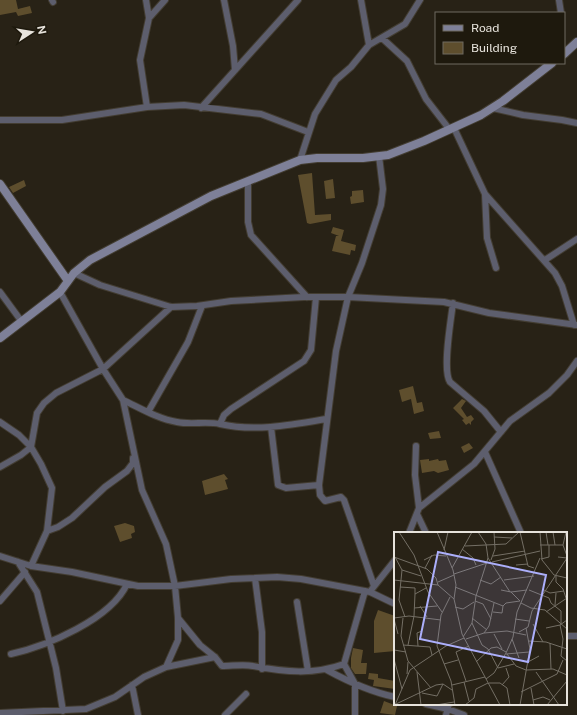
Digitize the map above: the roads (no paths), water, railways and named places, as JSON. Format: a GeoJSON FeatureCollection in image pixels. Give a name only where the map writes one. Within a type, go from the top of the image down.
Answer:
{"type":"FeatureCollection","features":[{"type":"Feature","properties":{"kind":"street"},"geometry":{"type":"LineString","coordinates":[[146,0],[149,18],[140,60],[147,107]]}},
{"type":"Feature","properties":{"kind":"street"},"geometry":{"type":"LineString","coordinates":[[149,18],[165,0]]}},
{"type":"Feature","properties":{"kind":"street"},"geometry":{"type":"LineString","coordinates":[[224,0],[233,46],[235,70]]}},
{"type":"Feature","properties":{"kind":"street"},"geometry":{"type":"LineString","coordinates":[[201,108],[298,0]]}},
{"type":"Feature","properties":{"kind":"street"},"geometry":{"type":"LineString","coordinates":[[361,0],[369,45]]}},
{"type":"Feature","properties":{"kind":"street"},"geometry":{"type":"LineString","coordinates":[[300,160],[315,114],[336,80],[351,66],[369,45],[405,24],[420,0]]}},
{"type":"Feature","properties":{"kind":"street"},"geometry":{"type":"LineString","coordinates":[[559,0],[561,12]]}},
{"type":"Feature","properties":{"kind":"street"},"geometry":{"type":"LineString","coordinates":[[74,273],[100,285],[171,307],[202,306],[231,301],[307,297],[348,297],[453,303],[489,313],[575,325],[562,286],[555,272],[485,194],[452,129],[426,99],[407,61],[382,38]]}},
{"type":"Feature","properties":{"kind":"street"},"geometry":{"type":"LineString","coordinates":[[565,53],[577,42]]}},
{"type":"Feature","properties":{"kind":"street"},"geometry":{"type":"LineString","coordinates":[[0,338],[60,292],[74,273],[90,260],[149,227],[211,196],[300,160],[388,155],[452,129],[493,108],[551,64]]}},
{"type":"Feature","properties":{"kind":"street"},"geometry":{"type":"LineString","coordinates":[[0,120],[62,120],[147,107],[184,105],[261,114],[308,132]]}},
{"type":"Feature","properties":{"kind":"street"},"geometry":{"type":"LineString","coordinates":[[493,108],[523,116],[562,120],[577,124]]}},
{"type":"Feature","properties":{"kind":"street"},"geometry":{"type":"LineString","coordinates":[[374,586],[344,500],[341,497],[325,501],[320,495],[319,485],[326,420],[333,386],[336,351],[348,297],[362,263],[381,205],[383,189],[379,156]]}},
{"type":"Feature","properties":{"kind":"street"},"geometry":{"type":"LineString","coordinates":[[248,182],[248,222],[251,235],[307,297]]}},
{"type":"Feature","properties":{"kind":"street"},"geometry":{"type":"LineString","coordinates":[[0,184],[68,281]]}},
{"type":"Feature","properties":{"kind":"street"},"geometry":{"type":"LineString","coordinates":[[485,194],[487,238],[496,268]]}},
{"type":"Feature","properties":{"kind":"street"},"geometry":{"type":"LineString","coordinates":[[545,260],[577,238]]}},
{"type":"Feature","properties":{"kind":"street"},"geometry":{"type":"LineString","coordinates":[[0,292],[22,322]]}},
{"type":"Feature","properties":{"kind":"street"},"geometry":{"type":"LineString","coordinates":[[60,292],[103,369],[123,400],[142,490],[166,544],[175,586],[178,618],[178,640],[166,667]]}},
{"type":"Feature","properties":{"kind":"street"},"geometry":{"type":"LineString","coordinates":[[220,424],[224,415],[231,409],[304,361],[309,356],[311,350],[316,297]]}},
{"type":"Feature","properties":{"kind":"street"},"geometry":{"type":"LineString","coordinates":[[453,303],[447,378],[484,411],[501,432]]}},
{"type":"Feature","properties":{"kind":"street"},"geometry":{"type":"LineString","coordinates":[[148,412],[188,342],[202,306]]}},
{"type":"Feature","properties":{"kind":"street"},"geometry":{"type":"LineString","coordinates":[[0,467],[21,456],[31,447],[37,413],[44,403],[56,393],[103,369],[171,307]]}},
{"type":"Feature","properties":{"kind":"street"},"geometry":{"type":"LineString","coordinates":[[409,532],[418,511],[469,468],[485,452],[510,421],[549,393],[567,375],[577,361]]}},
{"type":"Feature","properties":{"kind":"street"},"geometry":{"type":"LineString","coordinates":[[123,400],[148,412],[178,423],[220,424],[226,427],[271,427],[326,420]]}},
{"type":"Feature","properties":{"kind":"street"},"geometry":{"type":"LineString","coordinates":[[0,422],[19,435],[31,447],[52,488],[47,531],[31,566]]}},
{"type":"Feature","properties":{"kind":"street"},"geometry":{"type":"LineString","coordinates":[[271,427],[278,485],[286,488],[319,485]]}},
{"type":"Feature","properties":{"kind":"street"},"geometry":{"type":"LineString","coordinates":[[416,446],[415,474],[418,511],[426,532]]}},
{"type":"Feature","properties":{"kind":"street"},"geometry":{"type":"LineString","coordinates":[[485,452],[521,532]]}},
{"type":"Feature","properties":{"kind":"street"},"geometry":{"type":"LineString","coordinates":[[47,531],[58,527],[72,518],[105,487],[127,471],[133,463],[134,455]]}},
{"type":"Feature","properties":{"kind":"street"},"geometry":{"type":"LineString","coordinates":[[0,556],[31,566],[72,572],[138,586],[175,586],[231,579],[277,577],[301,579],[367,591],[394,604]]}},
{"type":"Feature","properties":{"kind":"street"},"geometry":{"type":"LineString","coordinates":[[355,715],[355,684],[344,664],[367,591],[374,586],[394,561]]}},
{"type":"Feature","properties":{"kind":"street"},"geometry":{"type":"LineString","coordinates":[[18,562],[37,592],[63,711]]}},
{"type":"Feature","properties":{"kind":"street"},"geometry":{"type":"LineString","coordinates":[[0,601],[25,572]]}},
{"type":"Feature","properties":{"kind":"street"},"geometry":{"type":"LineString","coordinates":[[255,578],[262,632],[262,669]]}},
{"type":"Feature","properties":{"kind":"street"},"geometry":{"type":"LineString","coordinates":[[11,654],[49,643],[76,630],[110,606],[122,595],[127,584]]}},
{"type":"Feature","properties":{"kind":"street"},"geometry":{"type":"LineString","coordinates":[[297,602],[308,671]]}},
{"type":"Feature","properties":{"kind":"street"},"geometry":{"type":"LineString","coordinates":[[178,618],[200,645],[216,657],[222,666],[252,666],[262,669],[308,671],[327,670],[344,664]]}},
{"type":"Feature","properties":{"kind":"street"},"geometry":{"type":"LineString","coordinates":[[0,712],[86,709],[99,705],[115,697],[132,685],[166,667],[216,657]]}},
{"type":"Feature","properties":{"kind":"street"},"geometry":{"type":"LineString","coordinates":[[327,670],[355,684],[380,694],[394,697]]}},
{"type":"Feature","properties":{"kind":"street"},"geometry":{"type":"LineString","coordinates":[[132,685],[138,715]]}},
{"type":"Feature","properties":{"kind":"street"},"geometry":{"type":"LineString","coordinates":[[224,715],[246,694]]}},
{"type":"Feature","properties":{"kind":"street"},"geometry":{"type":"LineString","coordinates":[[430,705],[464,715]]}}]}
